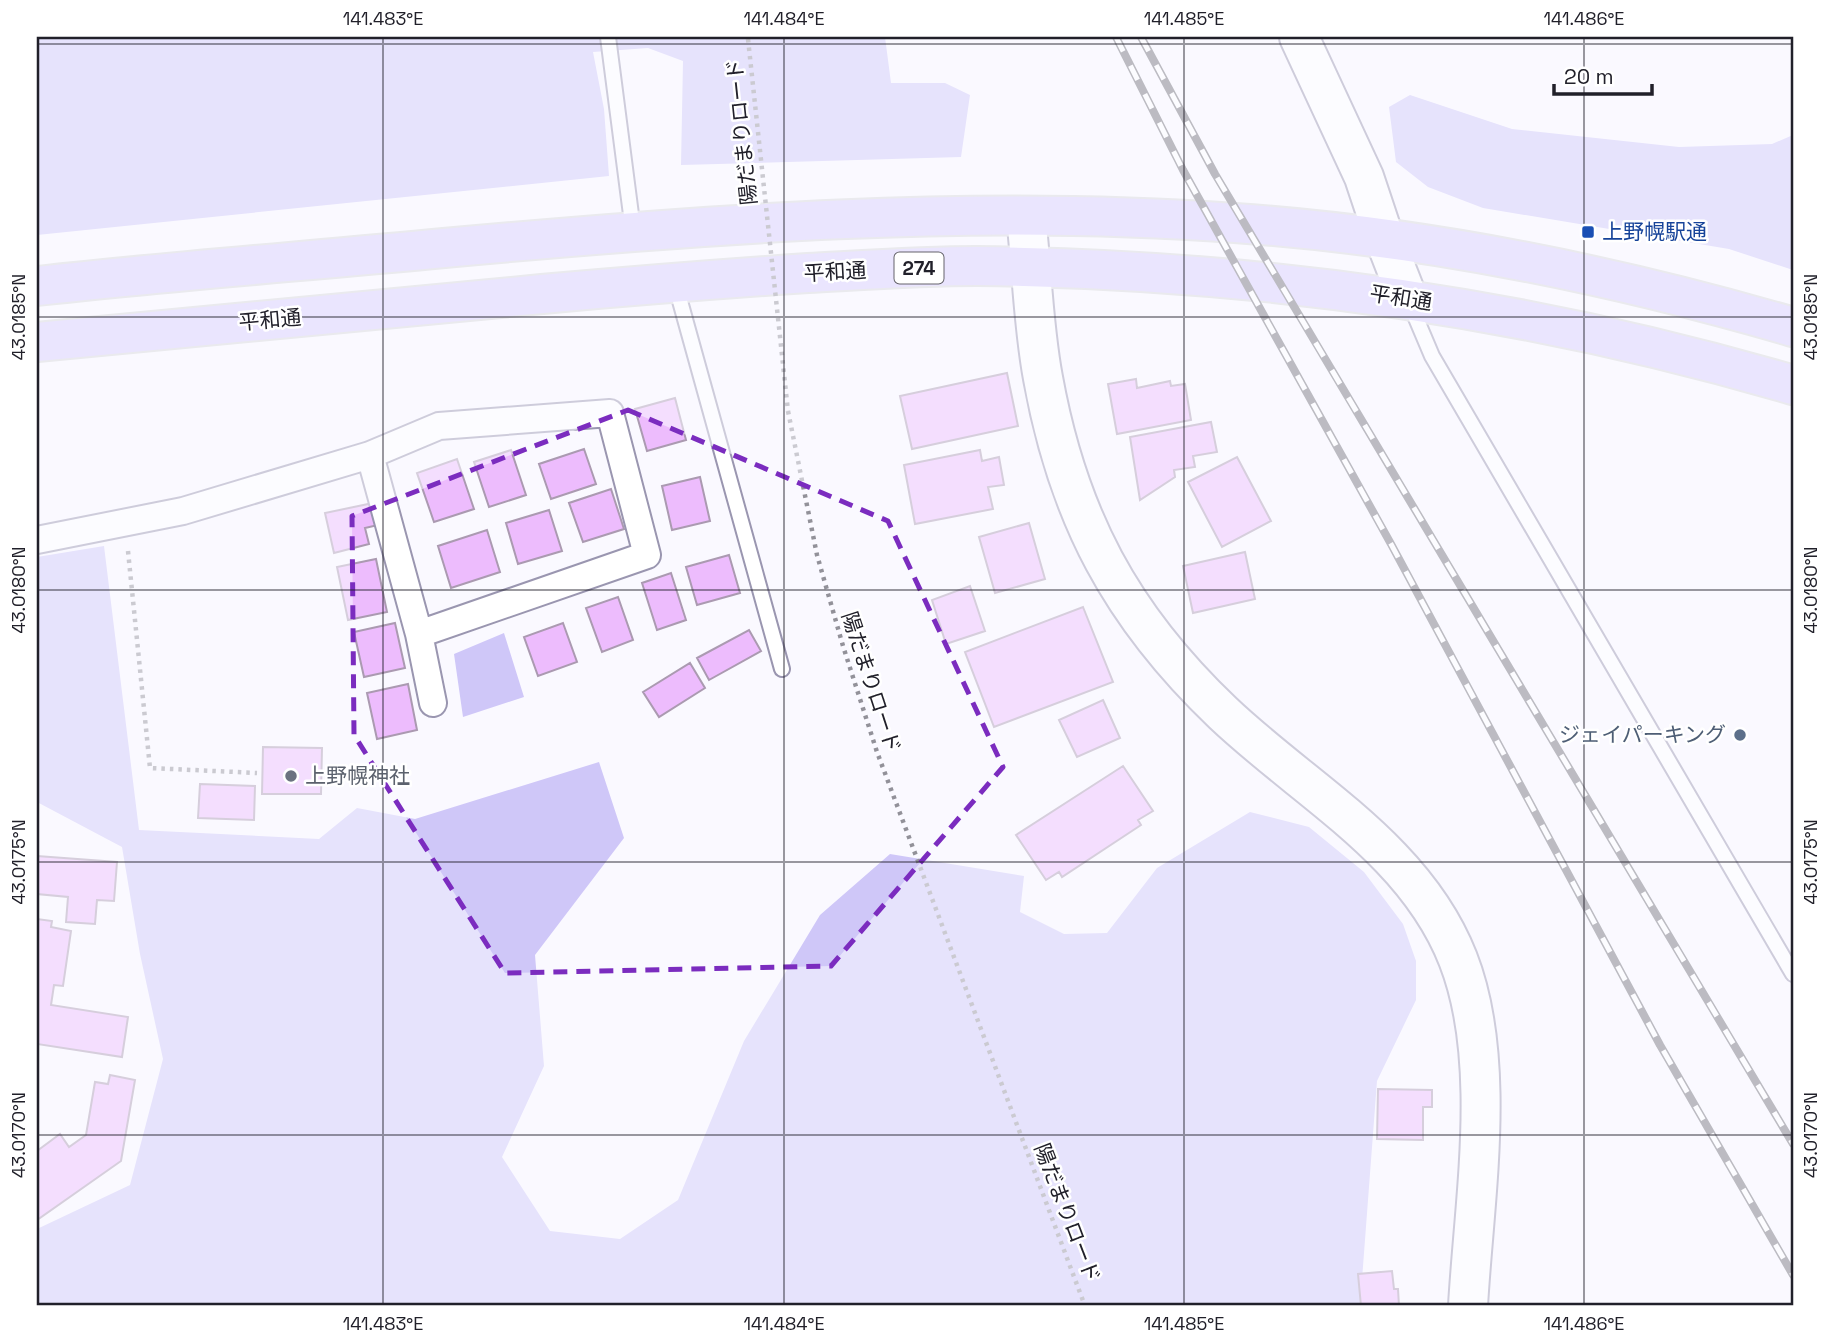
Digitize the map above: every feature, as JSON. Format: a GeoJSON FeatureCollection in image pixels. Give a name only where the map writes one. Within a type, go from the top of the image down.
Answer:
{"type":"FeatureCollection","features":[{"type":"Feature","properties":{"kind":"highway"},"geometry":{"type":"LineString","coordinates":[[37,286],[633,231],[956,216],[1094,217],[1234,223],[1475,252],[1620,282],[1793,327]]}},
{"type":"Feature","properties":{"kind":"highway","name":"平和通"},"geometry":{"type":"LineString","coordinates":[[37,342],[675,282],[974,266],[1281,283],[1408,299],[1611,337],[1793,385]]}},
{"type":"Feature","properties":{"kind":"street"},"geometry":{"type":"LineString","coordinates":[[1299,37],[1364,177],[1408,299]]}},
{"type":"Feature","properties":{"kind":"street"},"geometry":{"type":"LineString","coordinates":[[1026,217],[1042,376],[1064,468],[1092,540],[1122,594],[1166,654],[1223,714],[1356,824],[1391,858],[1430,906],[1449,937],[1459,961],[1475,1021],[1480,1083],[1468,1306]]}},
{"type":"Feature","properties":{"kind":"street"},"geometry":{"type":"LineString","coordinates":[[37,540],[183,511],[370,455],[439,426],[610,412],[647,555],[419,635]]}},
{"type":"Feature","properties":{"kind":"street"},"geometry":{"type":"LineString","coordinates":[[370,455],[419,635],[433,703]]}},
{"type":"Feature","properties":{"kind":"lane"},"geometry":{"type":"LineString","coordinates":[[608,37],[633,231]]}},
{"type":"Feature","properties":{"kind":"lane"},"geometry":{"type":"LineString","coordinates":[[675,282],[782,669]]}},
{"type":"Feature","properties":{"kind":"lane"},"geometry":{"type":"LineString","coordinates":[[1408,299],[1432,356],[1793,974]]}},
{"type":"Feature","properties":{"kind":"path","name":"陽だまりロード"},"geometry":{"type":"LineString","coordinates":[[748,38],[788,411],[817,555],[877,752],[1085,1306]]}},
{"type":"Feature","properties":{"kind":"path"},"geometry":{"type":"LineString","coordinates":[[125,522],[150,768],[257,773]]}},
{"type":"Feature","properties":{"kind":"highlighted area"},"geometry":{"type":"Polygon","coordinates":[[[628,410],[888,521],[1003,767],[831,966],[505,973],[354,735],[352,516],[628,410]]]}},
{"type":"Feature","properties":{"kind":"shaded area"},"geometry":{"type":"Polygon","coordinates":[[[37,37],[885,37],[891,83],[945,83],[970,95],[961,157],[681,165],[683,61],[648,48],[593,52],[604,109],[609,176],[37,235],[37,37]]]}},
{"type":"Feature","properties":{"kind":"shaded area"},"geometry":{"type":"Polygon","coordinates":[[[1410,95],[1512,129],[1679,147],[1772,144],[1793,135],[1793,270],[1729,249],[1483,208],[1428,187],[1396,162],[1389,107],[1410,95]]]}},
{"type":"Feature","properties":{"kind":"shaded area"},"geometry":{"type":"Polygon","coordinates":[[[104,546],[139,830],[319,839],[357,808],[415,819],[599,762],[624,838],[535,955],[544,1066],[502,1157],[550,1231],[620,1239],[678,1200],[744,1041],[820,915],[890,854],[1024,876],[1020,912],[1064,934],[1107,933],[1157,868],[1250,812],[1309,827],[1364,872],[1403,924],[1416,961],[1416,1000],[1377,1081],[1360,1306],[37,1306],[37,1229],[130,1185],[163,1059],[140,954],[122,847],[37,802],[37,557],[104,546]]]}},
{"type":"Feature","properties":{"kind":"shaded area"},"geometry":{"type":"Polygon","coordinates":[[[504,633],[524,697],[463,717],[454,654],[504,633]]]}},
{"type":"Feature","properties":{"kind":"building"},"geometry":{"type":"Polygon","coordinates":[[[1007,373],[1018,426],[912,449],[900,396],[1007,373]]]}},
{"type":"Feature","properties":{"kind":"building"},"geometry":{"type":"Polygon","coordinates":[[[1136,379],[1137,388],[1170,381],[1171,386],[1185,384],[1191,420],[1117,434],[1108,384],[1136,379]]]}},
{"type":"Feature","properties":{"kind":"building"},"geometry":{"type":"Polygon","coordinates":[[[675,398],[686,440],[647,451],[635,409],[675,398]]]}},
{"type":"Feature","properties":{"kind":"building"},"geometry":{"type":"Polygon","coordinates":[[[1211,422],[1217,452],[1193,456],[1195,467],[1174,470],[1175,477],[1140,500],[1130,437],[1211,422]]]}},
{"type":"Feature","properties":{"kind":"building"},"geometry":{"type":"Polygon","coordinates":[[[584,449],[596,484],[551,499],[539,464],[584,449]]]}},
{"type":"Feature","properties":{"kind":"building"},"geometry":{"type":"Polygon","coordinates":[[[511,450],[526,495],[489,507],[474,462],[511,450]]]}},
{"type":"Feature","properties":{"kind":"building"},"geometry":{"type":"Polygon","coordinates":[[[980,450],[982,461],[999,457],[1004,485],[988,487],[993,509],[915,524],[904,465],[980,450]]]}},
{"type":"Feature","properties":{"kind":"building"},"geometry":{"type":"Polygon","coordinates":[[[1237,457],[1271,521],[1222,547],[1188,482],[1237,457]]]}},
{"type":"Feature","properties":{"kind":"building"},"geometry":{"type":"Polygon","coordinates":[[[457,459],[474,509],[434,522],[417,473],[457,459]]]}},
{"type":"Feature","properties":{"kind":"building"},"geometry":{"type":"Polygon","coordinates":[[[700,477],[710,521],[672,530],[662,486],[700,477]]]}},
{"type":"Feature","properties":{"kind":"building"},"geometry":{"type":"Polygon","coordinates":[[[611,489],[624,529],[583,542],[569,503],[611,489]]]}},
{"type":"Feature","properties":{"kind":"building"},"geometry":{"type":"Polygon","coordinates":[[[373,503],[378,525],[365,528],[369,544],[334,553],[325,513],[373,503]]]}},
{"type":"Feature","properties":{"kind":"building"},"geometry":{"type":"Polygon","coordinates":[[[549,510],[562,551],[518,564],[506,523],[549,510]]]}},
{"type":"Feature","properties":{"kind":"building"},"geometry":{"type":"Polygon","coordinates":[[[1029,523],[1045,579],[995,593],[979,537],[1029,523]]]}},
{"type":"Feature","properties":{"kind":"building"},"geometry":{"type":"Polygon","coordinates":[[[487,530],[500,572],[451,588],[438,546],[487,530]]]}},
{"type":"Feature","properties":{"kind":"building"},"geometry":{"type":"Polygon","coordinates":[[[1245,552],[1255,599],[1193,613],[1183,566],[1245,552]]]}},
{"type":"Feature","properties":{"kind":"building"},"geometry":{"type":"Polygon","coordinates":[[[729,555],[740,593],[697,605],[686,567],[729,555]]]}},
{"type":"Feature","properties":{"kind":"building"},"geometry":{"type":"Polygon","coordinates":[[[376,559],[387,612],[348,620],[337,567],[376,559]]]}},
{"type":"Feature","properties":{"kind":"building"},"geometry":{"type":"Polygon","coordinates":[[[671,573],[686,620],[657,630],[642,583],[671,573]]]}},
{"type":"Feature","properties":{"kind":"building"},"geometry":{"type":"Polygon","coordinates":[[[970,586],[985,631],[946,644],[932,600],[970,586]]]}},
{"type":"Feature","properties":{"kind":"building"},"geometry":{"type":"Polygon","coordinates":[[[618,597],[633,640],[602,652],[586,608],[618,597]]]}},
{"type":"Feature","properties":{"kind":"building"},"geometry":{"type":"Polygon","coordinates":[[[1083,607],[1113,682],[994,727],[965,652],[1083,607]]]}},
{"type":"Feature","properties":{"kind":"building"},"geometry":{"type":"Polygon","coordinates":[[[395,623],[405,668],[364,677],[354,632],[395,623]]]}},
{"type":"Feature","properties":{"kind":"building"},"geometry":{"type":"Polygon","coordinates":[[[563,623],[577,662],[538,676],[524,637],[563,623]]]}},
{"type":"Feature","properties":{"kind":"building"},"geometry":{"type":"Polygon","coordinates":[[[749,630],[761,651],[709,680],[697,658],[749,630]]]}},
{"type":"Feature","properties":{"kind":"building"},"geometry":{"type":"Polygon","coordinates":[[[690,663],[705,688],[659,717],[643,692],[690,663]]]}},
{"type":"Feature","properties":{"kind":"building"},"geometry":{"type":"Polygon","coordinates":[[[408,684],[417,730],[377,739],[367,693],[408,684]]]}},
{"type":"Feature","properties":{"kind":"building"},"geometry":{"type":"Polygon","coordinates":[[[1103,700],[1120,738],[1077,757],[1059,720],[1103,700]]]}},
{"type":"Feature","properties":{"kind":"building"},"geometry":{"type":"Polygon","coordinates":[[[263,747],[322,748],[321,794],[262,794],[263,747]]]}},
{"type":"Feature","properties":{"kind":"building"},"geometry":{"type":"Polygon","coordinates":[[[1123,766],[1153,811],[1138,820],[1141,825],[1062,877],[1059,872],[1046,880],[1016,835],[1123,766]]]}},
{"type":"Feature","properties":{"kind":"building"},"geometry":{"type":"Polygon","coordinates":[[[200,784],[255,786],[254,820],[198,818],[200,784]]]}},
{"type":"Feature","properties":{"kind":"building"},"geometry":{"type":"Polygon","coordinates":[[[37,856],[117,862],[114,901],[97,900],[95,924],[66,922],[68,897],[37,894],[37,856]]]}},
{"type":"Feature","properties":{"kind":"building"},"geometry":{"type":"Polygon","coordinates":[[[37,919],[52,921],[51,927],[71,931],[63,986],[54,985],[51,1005],[128,1017],[122,1057],[37,1044],[37,919]]]}},
{"type":"Feature","properties":{"kind":"building"},"geometry":{"type":"Polygon","coordinates":[[[110,1075],[135,1080],[121,1161],[37,1220],[37,1151],[60,1134],[69,1147],[86,1135],[95,1082],[108,1084],[110,1075]]]}},
{"type":"Feature","properties":{"kind":"building"},"geometry":{"type":"Polygon","coordinates":[[[1378,1089],[1432,1090],[1432,1107],[1423,1107],[1423,1140],[1377,1139],[1378,1089]]]}},
{"type":"Feature","properties":{"kind":"building"},"geometry":{"type":"Polygon","coordinates":[[[1392,1271],[1394,1289],[1398,1289],[1399,1306],[1361,1306],[1358,1274],[1392,1271]]]}},
{"type":"Feature","properties":{"kind":"railway"},"geometry":{"type":"LineString","coordinates":[[1116,37],[1183,170],[1391,544],[1660,1045],[1793,1275]]}},
{"type":"Feature","properties":{"kind":"railway"},"geometry":{"type":"LineString","coordinates":[[1141,37],[1215,174],[1793,1144]]}},
{"type":"Feature","properties":{"kind":"place","name":"上野幌駅通"},"geometry":{"type":"Point","coordinates":[1588,232]}},
{"type":"Feature","properties":{"kind":"place","name":"ジェイパーキング"},"geometry":{"type":"Point","coordinates":[1740,735]}},
{"type":"Feature","properties":{"kind":"place","name":"上野幌神社"},"geometry":{"type":"Point","coordinates":[291,776]}}]}
